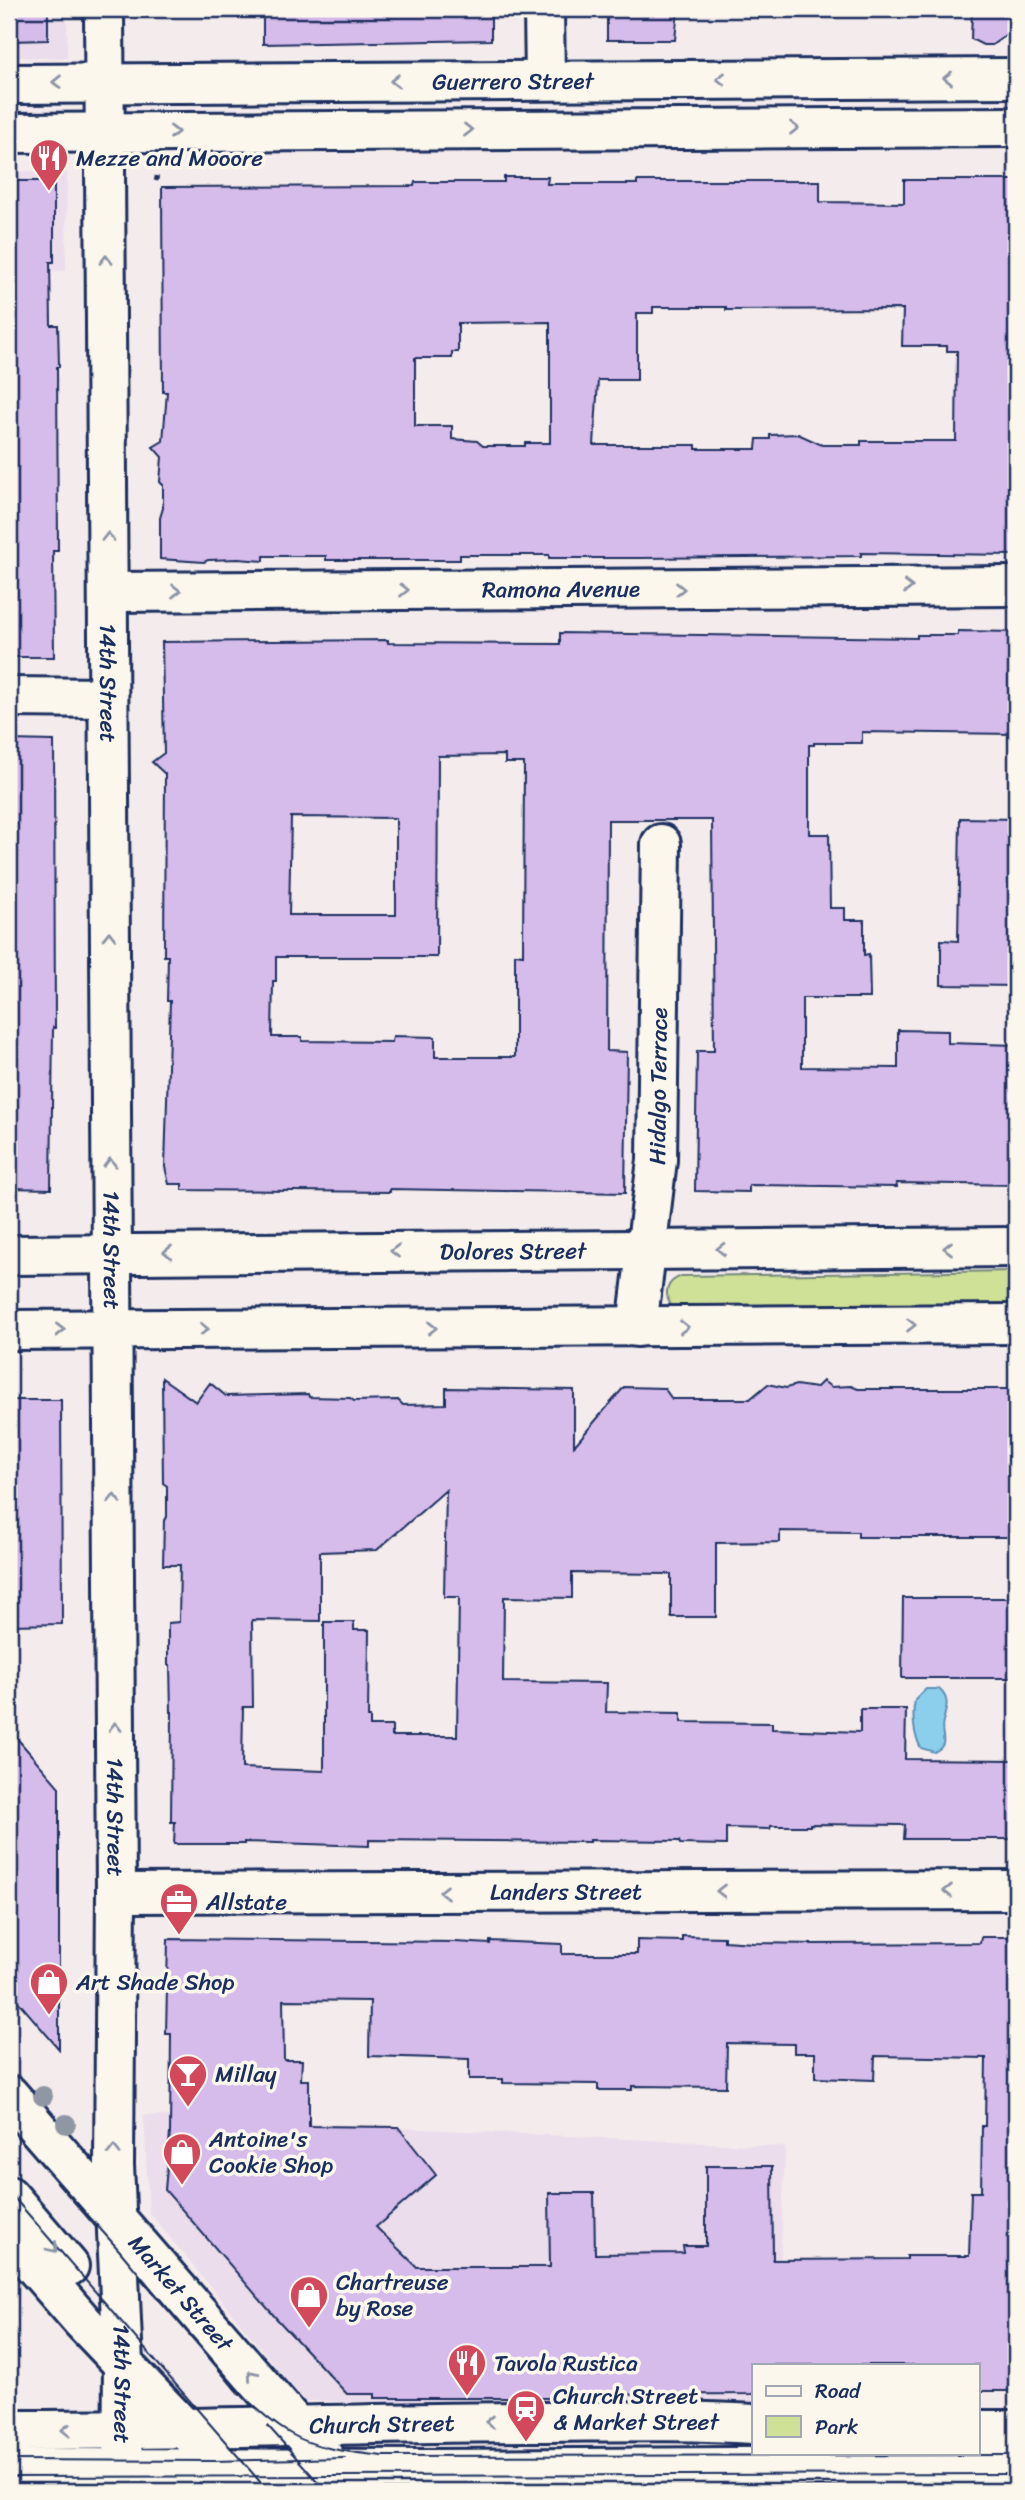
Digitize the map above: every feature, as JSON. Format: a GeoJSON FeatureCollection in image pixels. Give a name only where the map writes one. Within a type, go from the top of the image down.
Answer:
{"type":"FeatureCollection","features":[{"type":"Feature","properties":{"kind":"street","name":"14th Street"},"geometry":{"type":"LineString","coordinates":[[104,9],[116,1892],[114,2165],[123,2364],[123,2480]]}},
{"type":"Feature","properties":{"kind":"street"},"geometry":{"type":"LineString","coordinates":[[544,9],[545,80]]}},
{"type":"Feature","properties":{"kind":"street","name":"Guerrero Street"},"geometry":{"type":"LineString","coordinates":[[9,84],[1016,78]]}},
{"type":"Feature","properties":{"kind":"street"},"geometry":{"type":"LineString","coordinates":[[9,133],[1016,127]]}},
{"type":"Feature","properties":{"kind":"street","name":"Ramona Avenue"},"geometry":{"type":"LineString","coordinates":[[108,592],[1016,586]]}},
{"type":"Feature","properties":{"kind":"street"},"geometry":{"type":"LineString","coordinates":[[9,697],[108,698]]}},
{"type":"Feature","properties":{"kind":"street","name":"Hidalgo Terrace"},"geometry":{"type":"LineString","coordinates":[[637,1327],[657,1160],[661,845]]}},
{"type":"Feature","properties":{"kind":"street","name":"Dolores Street"},"geometry":{"type":"LineString","coordinates":[[9,1255],[1016,1247]]}},
{"type":"Feature","properties":{"kind":"street"},"geometry":{"type":"LineString","coordinates":[[9,1330],[1016,1324]]}},
{"type":"Feature","properties":{"kind":"street","name":"Landers Street"},"geometry":{"type":"LineString","coordinates":[[116,1892],[1016,1890]]}},
{"type":"Feature","properties":{"kind":"street","name":"Market Street"},"geometry":{"type":"LineString","coordinates":[[9,2095],[343,2479]]}},
{"type":"Feature","properties":{"kind":"street"},"geometry":{"type":"LineString","coordinates":[[9,2196],[101,2304],[123,2364]]}},
{"type":"Feature","properties":{"kind":"street"},"geometry":{"type":"LineString","coordinates":[[9,2237],[123,2364],[232,2479]]}},
{"type":"Feature","properties":{"kind":"street","name":"Church Street"},"geometry":{"type":"LineString","coordinates":[[9,2430],[408,2423],[702,2421],[752,2424]]}},
{"type":"Feature","properties":{"kind":"street"},"geometry":{"type":"LineString","coordinates":[[979,2430],[1016,2430]]}},
{"type":"Feature","properties":{"kind":"street","name":"Church Street"},"geometry":{"type":"LineString","coordinates":[[9,2468],[123,2480],[343,2479],[442,2469],[1016,2465]]}},
{"type":"Feature","properties":{"kind":"shaded area"},"geometry":{"type":"Polygon","coordinates":[[[9,9],[67,9],[67,58],[9,57],[9,9]]]}},
{"type":"Feature","properties":{"kind":"shaded area"},"geometry":{"type":"Polygon","coordinates":[[[9,171],[67,172],[66,271],[9,270],[9,171]]]}},
{"type":"Feature","properties":{"kind":"shaded area"},"geometry":{"type":"Polygon","coordinates":[[[144,2115],[785,2147],[776,2364],[752,2364],[752,2407],[304,2401],[149,2212],[144,2115]]]}},
{"type":"Feature","properties":{"kind":"green space"},"geometry":{"type":"Polygon","coordinates":[[[1016,1271],[1016,1307],[672,1307],[667,1293],[672,1281],[682,1276],[1016,1271]]]}},
{"type":"Feature","properties":{"kind":"water"},"geometry":{"type":"Polygon","coordinates":[[[926,1689],[939,1689],[946,1701],[942,1726],[943,1743],[934,1752],[921,1748],[914,1724],[915,1700],[926,1689]]]}},
{"type":"Feature","properties":{"kind":"building"},"geometry":{"type":"Polygon","coordinates":[[[9,9],[48,9],[48,40],[9,41],[9,9]]]}},
{"type":"Feature","properties":{"kind":"building"},"geometry":{"type":"Polygon","coordinates":[[[263,9],[491,9],[491,40],[263,44],[263,9]]]}},
{"type":"Feature","properties":{"kind":"building"},"geometry":{"type":"Polygon","coordinates":[[[607,9],[678,9],[675,40],[607,40],[607,9]]]}},
{"type":"Feature","properties":{"kind":"building"},"geometry":{"type":"Polygon","coordinates":[[[972,9],[1016,9],[1016,28],[992,45],[983,45],[971,39],[972,9]]]}},
{"type":"Feature","properties":{"kind":"building"},"geometry":{"type":"Polygon","coordinates":[[[504,177],[548,177],[547,184],[820,181],[820,202],[904,203],[904,180],[1016,180],[1016,555],[861,553],[861,556],[549,558],[549,555],[460,555],[460,560],[326,560],[326,556],[264,556],[264,561],[238,559],[204,562],[160,559],[162,457],[153,447],[163,441],[167,392],[163,392],[162,187],[414,186],[415,182],[504,182],[504,177]],[[653,307],[653,313],[637,313],[637,380],[598,380],[594,445],[696,445],[696,449],[756,449],[757,439],[770,439],[770,435],[798,434],[822,445],[861,445],[861,441],[956,441],[957,351],[947,351],[947,346],[902,346],[903,309],[726,310],[726,307],[653,307]],[[550,322],[458,323],[458,352],[452,352],[452,358],[415,358],[415,426],[452,426],[452,439],[477,441],[483,446],[550,443],[550,322]]]}},
{"type":"Feature","properties":{"kind":"building"},"geometry":{"type":"Polygon","coordinates":[[[9,181],[54,181],[54,262],[50,262],[51,325],[58,325],[59,367],[58,551],[53,551],[54,657],[9,657],[9,181]]]}},
{"type":"Feature","properties":{"kind":"building"},"geometry":{"type":"Polygon","coordinates":[[[958,631],[1016,632],[1016,734],[862,732],[862,743],[809,745],[809,834],[829,834],[830,908],[845,908],[845,920],[864,920],[864,955],[869,954],[870,998],[802,998],[802,1067],[898,1068],[898,1030],[948,1031],[948,1043],[1016,1045],[1016,1185],[749,1185],[749,1192],[695,1191],[697,1051],[714,1051],[712,820],[608,820],[607,1051],[627,1052],[625,1193],[390,1189],[390,1192],[182,1190],[182,1184],[169,1184],[165,1167],[170,1001],[167,1001],[168,956],[164,956],[165,774],[152,762],[164,753],[162,642],[388,640],[388,643],[560,644],[560,633],[917,638],[917,635],[958,635],[958,631]],[[505,755],[438,756],[437,957],[276,957],[272,1037],[302,1037],[302,1041],[392,1042],[393,1036],[435,1037],[435,1057],[515,1057],[515,954],[523,955],[524,763],[505,763],[505,755]],[[291,817],[289,915],[396,915],[396,818],[291,817]]]}},
{"type":"Feature","properties":{"kind":"building"},"geometry":{"type":"Polygon","coordinates":[[[9,740],[54,741],[55,1028],[53,1027],[51,1189],[9,1188],[9,740]]]}},
{"type":"Feature","properties":{"kind":"building"},"geometry":{"type":"Polygon","coordinates":[[[960,818],[1016,819],[1016,986],[941,985],[941,940],[958,941],[960,818]]]}},
{"type":"Feature","properties":{"kind":"building"},"geometry":{"type":"Polygon","coordinates":[[[162,1378],[196,1402],[210,1383],[226,1396],[308,1394],[309,1397],[350,1398],[354,1401],[398,1400],[403,1405],[446,1404],[446,1388],[574,1390],[574,1446],[624,1387],[664,1388],[672,1399],[750,1399],[768,1384],[786,1388],[796,1385],[816,1388],[823,1381],[831,1387],[851,1386],[858,1389],[1016,1389],[1016,1537],[858,1537],[858,1532],[780,1531],[780,1542],[716,1543],[716,1617],[671,1617],[671,1574],[572,1573],[572,1598],[504,1597],[503,1682],[607,1683],[606,1712],[681,1713],[681,1722],[772,1723],[772,1729],[860,1732],[860,1709],[906,1709],[905,1759],[1016,1760],[1016,1839],[904,1839],[905,1825],[810,1824],[771,1826],[770,1829],[726,1828],[726,1845],[680,1844],[679,1841],[590,1840],[369,1840],[369,1846],[244,1842],[174,1844],[175,1822],[171,1822],[172,1712],[168,1623],[179,1622],[180,1565],[163,1565],[167,1486],[163,1483],[162,1378]],[[446,1490],[377,1550],[320,1552],[320,1621],[252,1620],[253,1707],[243,1707],[242,1768],[324,1771],[324,1622],[354,1622],[354,1630],[369,1630],[370,1726],[392,1726],[392,1736],[457,1736],[459,1597],[444,1597],[446,1490]]]}},
{"type":"Feature","properties":{"kind":"building"},"geometry":{"type":"Polygon","coordinates":[[[9,1400],[61,1400],[62,1624],[9,1625],[9,1400]]]}},
{"type":"Feature","properties":{"kind":"building"},"geometry":{"type":"Polygon","coordinates":[[[903,1598],[1016,1598],[1016,1678],[902,1678],[903,1598]]]}},
{"type":"Feature","properties":{"kind":"building"},"geometry":{"type":"Polygon","coordinates":[[[9,1729],[59,1787],[59,2049],[9,1991],[9,1729]]]}},
{"type":"Feature","properties":{"kind":"building"},"geometry":{"type":"Polygon","coordinates":[[[682,1936],[724,1937],[724,1941],[754,1943],[980,1943],[981,1937],[1016,1937],[1016,2391],[979,2391],[979,2364],[752,2364],[752,2394],[375,2398],[375,2394],[347,2394],[276,2318],[165,2190],[170,2133],[171,2034],[166,2034],[168,1939],[490,1944],[490,1941],[562,1944],[562,1954],[637,1954],[637,1940],[682,1941],[682,1936]],[[283,2000],[284,2060],[302,2060],[301,2080],[309,2080],[309,2126],[398,2127],[436,2175],[376,2227],[417,2267],[550,2267],[549,2193],[594,2193],[595,2254],[684,2253],[683,2246],[706,2246],[706,2166],[772,2166],[773,2260],[969,2256],[971,2192],[981,2192],[986,2058],[875,2056],[874,2080],[815,2078],[815,2053],[794,2053],[794,2044],[727,2043],[726,2087],[632,2086],[632,2090],[598,2090],[598,2084],[503,2083],[503,2079],[469,2079],[469,2059],[369,2056],[370,2001],[283,2000]]]}},
{"type":"Feature","properties":{"kind":"tram line"},"geometry":{"type":"LineString","coordinates":[[9,2127],[119,2250],[240,2395]]}},
{"type":"Feature","properties":{"kind":"tram line"},"geometry":{"type":"LineString","coordinates":[[9,2192],[268,2491]]}},
{"type":"Feature","properties":{"kind":"tram line"},"geometry":{"type":"LineString","coordinates":[[234,2388],[291,2434],[313,2444],[382,2456],[1016,2455]]}},
{"type":"Feature","properties":{"kind":"tram line"},"geometry":{"type":"LineString","coordinates":[[268,2426],[326,2491]]}},
{"type":"Feature","properties":{"kind":"tram line"},"geometry":{"type":"LineString","coordinates":[[9,2460],[215,2461],[345,2458]]}},
{"type":"Feature","properties":{"kind":"tram line"},"geometry":{"type":"LineString","coordinates":[[9,2477],[1016,2474]]}},
{"type":"Feature","properties":{"kind":"place","name":"Mezze and Mooore"},"geometry":{"type":"Point","coordinates":[49,192]}},
{"type":"Feature","properties":{"kind":"place","name":"Allstate"},"geometry":{"type":"Point","coordinates":[179,1936]}},
{"type":"Feature","properties":{"kind":"place","name":"Art Shade Shop"},"geometry":{"type":"Point","coordinates":[49,2016]}},
{"type":"Feature","properties":{"kind":"place","name":"Millay"},"geometry":{"type":"Point","coordinates":[188,2108]}},
{"type":"Feature","properties":{"kind":"place","name":"Antoine's Cookie Shop"},"geometry":{"type":"Point","coordinates":[182,2186]}},
{"type":"Feature","properties":{"kind":"place","name":"Chartreuse by Rose"},"geometry":{"type":"Point","coordinates":[309,2329]}},
{"type":"Feature","properties":{"kind":"place","name":"Tavola Rustica"},"geometry":{"type":"Point","coordinates":[467,2397]}},
{"type":"Feature","properties":{"kind":"place","name":"Church Street & Market Street"},"geometry":{"type":"Point","coordinates":[526,2443]}}]}
